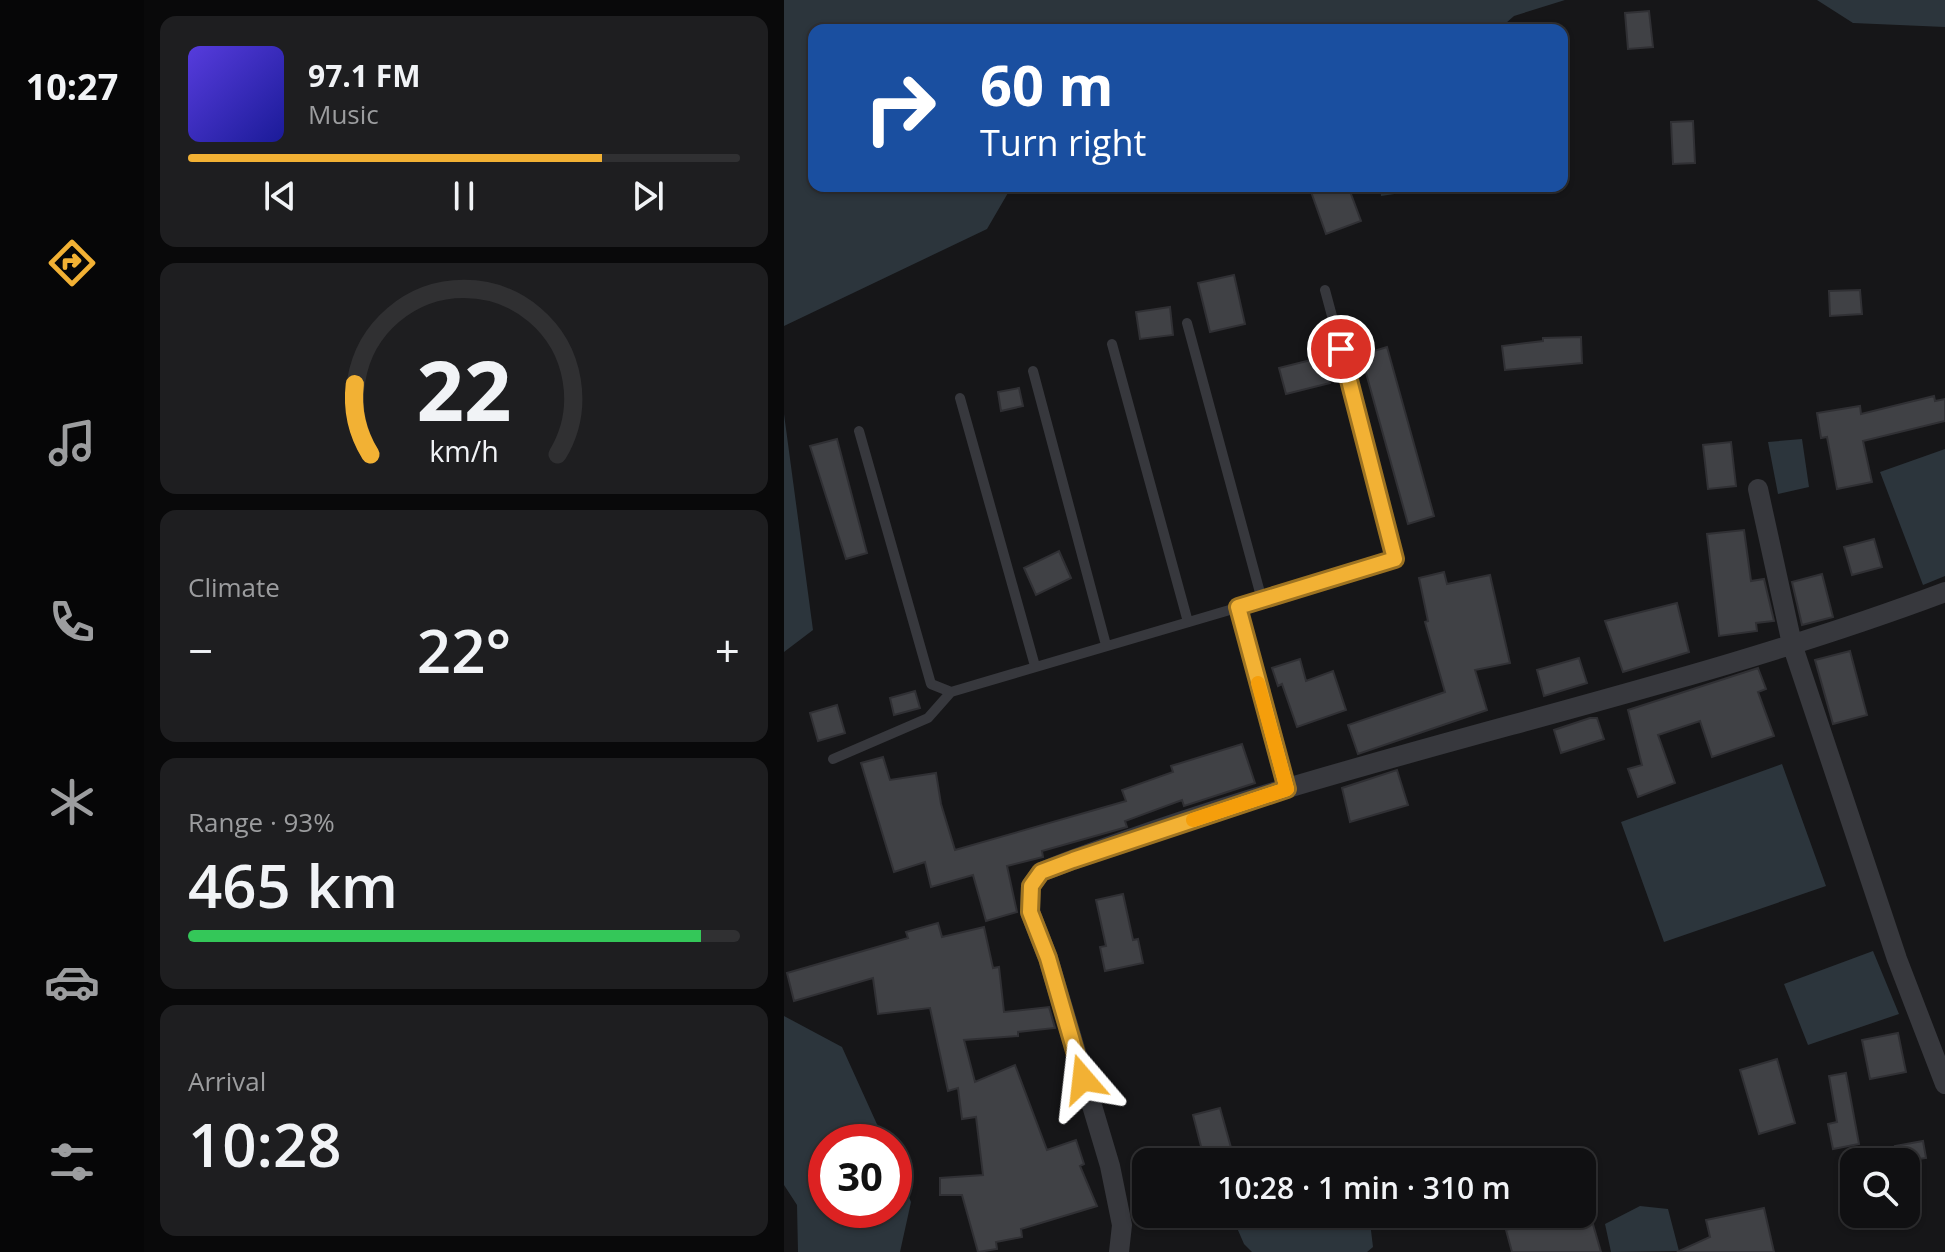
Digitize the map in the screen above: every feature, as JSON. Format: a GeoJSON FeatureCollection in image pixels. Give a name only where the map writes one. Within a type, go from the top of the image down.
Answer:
{"type":"FeatureCollection","features":[{"type":"Feature","properties":{"kind":"street"},"geometry":{"type":"LineString","coordinates":[[1758,489],[1792,644],[1897,959],[1945,1084]]}},
{"type":"Feature","properties":{"kind":"street"},"geometry":{"type":"LineString","coordinates":[[1119,1252],[1122,1225],[1110,1166],[1048,958],[1030,912],[1031,886],[1041,872],[1287,789],[1848,628],[1945,592]]}},
{"type":"Feature","properties":{"kind":"lane"},"geometry":{"type":"LineString","coordinates":[[833,759],[928,718],[951,692],[1389,563],[1396,554],[1325,290]]}},
{"type":"Feature","properties":{"kind":"lane"},"geometry":{"type":"LineString","coordinates":[[1187,323],[1262,600]]}},
{"type":"Feature","properties":{"kind":"lane"},"geometry":{"type":"LineString","coordinates":[[1112,344],[1188,622]]}},
{"type":"Feature","properties":{"kind":"lane"},"geometry":{"type":"LineString","coordinates":[[1033,371],[1106,645]]}},
{"type":"Feature","properties":{"kind":"lane"},"geometry":{"type":"LineString","coordinates":[[960,398],[1035,666]]}},
{"type":"Feature","properties":{"kind":"lane"},"geometry":{"type":"LineString","coordinates":[[859,431],[931,684],[951,692]]}},
{"type":"Feature","properties":{"kind":"lane"},"geometry":{"type":"LineString","coordinates":[[1238,607],[1287,789]]}},
{"type":"Feature","properties":{"kind":"shaded area"},"geometry":{"type":"Polygon","coordinates":[[[784,0],[1565,0],[1514,16],[1505,24],[808,24],[808,192],[1009,192],[987,229],[784,326],[784,0]]]}},
{"type":"Feature","properties":{"kind":"shaded area"},"geometry":{"type":"Polygon","coordinates":[[[1817,0],[1945,0],[1945,27],[1853,23],[1817,0]]]}},
{"type":"Feature","properties":{"kind":"shaded area"},"geometry":{"type":"Polygon","coordinates":[[[1381,192],[1408,192],[1381,196],[1381,192]]]}},
{"type":"Feature","properties":{"kind":"shaded area"},"geometry":{"type":"Polygon","coordinates":[[[784,414],[813,630],[784,652],[784,414]]]}},
{"type":"Feature","properties":{"kind":"shaded area"},"geometry":{"type":"Polygon","coordinates":[[[1802,439],[1809,487],[1778,494],[1768,442],[1802,439]]]}},
{"type":"Feature","properties":{"kind":"shaded area"},"geometry":{"type":"Polygon","coordinates":[[[1945,449],[1945,576],[1923,585],[1880,472],[1945,449]]]}},
{"type":"Feature","properties":{"kind":"shaded area"},"geometry":{"type":"Polygon","coordinates":[[[1782,764],[1826,886],[1664,942],[1621,822],[1782,764]]]}},
{"type":"Feature","properties":{"kind":"shaded area"},"geometry":{"type":"Polygon","coordinates":[[[1873,951],[1899,1014],[1808,1045],[1784,984],[1873,951]]]}},
{"type":"Feature","properties":{"kind":"shaded area"},"geometry":{"type":"Polygon","coordinates":[[[784,1016],[842,1047],[877,1124],[808,1124],[808,1228],[905,1228],[900,1252],[798,1252],[797,1205],[784,1185],[784,1016]]]}},
{"type":"Feature","properties":{"kind":"shaded area"},"geometry":{"type":"Polygon","coordinates":[[[1640,1206],[1668,1209],[1679,1251],[1611,1252],[1605,1224],[1640,1206]]]}},
{"type":"Feature","properties":{"kind":"shaded area"},"geometry":{"type":"Polygon","coordinates":[[[1237,1228],[1371,1228],[1373,1247],[1367,1252],[1252,1252],[1244,1244],[1237,1228]]]}},
{"type":"Feature","properties":{"kind":"building"},"geometry":{"type":"Polygon","coordinates":[[[1649,11],[1653,47],[1628,49],[1625,13],[1649,11]]]}},
{"type":"Feature","properties":{"kind":"building"},"geometry":{"type":"Polygon","coordinates":[[[1693,121],[1695,163],[1673,164],[1671,122],[1693,121]]]}},
{"type":"Feature","properties":{"kind":"building"},"geometry":{"type":"Polygon","coordinates":[[[1311,192],[1350,192],[1361,221],[1326,234],[1311,192]]]}},
{"type":"Feature","properties":{"kind":"building"},"geometry":{"type":"Polygon","coordinates":[[[1234,275],[1245,324],[1210,332],[1198,283],[1234,275]]]}},
{"type":"Feature","properties":{"kind":"building"},"geometry":{"type":"Polygon","coordinates":[[[1860,290],[1862,314],[1830,316],[1829,291],[1860,290]]]}},
{"type":"Feature","properties":{"kind":"building"},"geometry":{"type":"Polygon","coordinates":[[[1170,307],[1173,335],[1140,339],[1136,312],[1170,307]]]}},
{"type":"Feature","properties":{"kind":"building"},"geometry":{"type":"Polygon","coordinates":[[[1581,337],[1582,363],[1505,370],[1502,346],[1543,341],[1543,338],[1581,337]]]}},
{"type":"Feature","properties":{"kind":"building"},"geometry":{"type":"Polygon","coordinates":[[[1387,347],[1434,516],[1408,524],[1361,355],[1387,347]]]}},
{"type":"Feature","properties":{"kind":"building"},"geometry":{"type":"Polygon","coordinates":[[[1323,357],[1330,383],[1286,394],[1279,368],[1323,357]]]}},
{"type":"Feature","properties":{"kind":"building"},"geometry":{"type":"Polygon","coordinates":[[[1019,388],[1023,406],[1001,411],[998,392],[1019,388]]]}},
{"type":"Feature","properties":{"kind":"building"},"geometry":{"type":"Polygon","coordinates":[[[1934,396],[1935,401],[1945,399],[1945,421],[1863,441],[1872,482],[1837,489],[1827,437],[1821,438],[1817,413],[1860,406],[1861,414],[1934,396]]]}},
{"type":"Feature","properties":{"kind":"building"},"geometry":{"type":"Polygon","coordinates":[[[837,439],[867,553],[846,559],[810,446],[837,439]]]}},
{"type":"Feature","properties":{"kind":"building"},"geometry":{"type":"Polygon","coordinates":[[[1731,442],[1736,486],[1708,489],[1703,445],[1731,442]]]}},
{"type":"Feature","properties":{"kind":"building"},"geometry":{"type":"Polygon","coordinates":[[[1744,530],[1751,581],[1764,579],[1774,621],[1756,623],[1757,631],[1719,636],[1707,534],[1744,530]]]}},
{"type":"Feature","properties":{"kind":"building"},"geometry":{"type":"Polygon","coordinates":[[[1874,539],[1882,567],[1852,575],[1844,547],[1874,539]]]}},
{"type":"Feature","properties":{"kind":"building"},"geometry":{"type":"Polygon","coordinates":[[[1059,551],[1071,578],[1036,595],[1024,568],[1059,551]]]}},
{"type":"Feature","properties":{"kind":"building"},"geometry":{"type":"Polygon","coordinates":[[[1444,572],[1447,584],[1490,575],[1510,663],[1475,670],[1487,710],[1358,754],[1348,725],[1445,692],[1425,622],[1428,621],[1419,578],[1444,572]]]}},
{"type":"Feature","properties":{"kind":"building"},"geometry":{"type":"Polygon","coordinates":[[[1822,574],[1833,617],[1802,625],[1792,582],[1822,574]]]}},
{"type":"Feature","properties":{"kind":"building"},"geometry":{"type":"Polygon","coordinates":[[[1677,603],[1689,652],[1623,672],[1605,621],[1677,603]]]}},
{"type":"Feature","properties":{"kind":"building"},"geometry":{"type":"Polygon","coordinates":[[[1850,651],[1867,715],[1833,724],[1815,660],[1850,651]]]}},
{"type":"Feature","properties":{"kind":"building"},"geometry":{"type":"Polygon","coordinates":[[[1579,658],[1587,683],[1544,696],[1537,670],[1579,658]]]}},
{"type":"Feature","properties":{"kind":"building"},"geometry":{"type":"Polygon","coordinates":[[[1300,659],[1306,681],[1333,671],[1346,710],[1297,727],[1282,684],[1278,686],[1272,668],[1300,659]]]}},
{"type":"Feature","properties":{"kind":"building"},"geometry":{"type":"Polygon","coordinates":[[[1758,668],[1766,689],[1758,692],[1774,736],[1712,757],[1700,721],[1658,735],[1675,783],[1638,797],[1628,769],[1642,765],[1628,710],[1758,668]]]}},
{"type":"Feature","properties":{"kind":"building"},"geometry":{"type":"Polygon","coordinates":[[[915,691],[920,708],[894,715],[890,698],[915,691]]]}},
{"type":"Feature","properties":{"kind":"building"},"geometry":{"type":"Polygon","coordinates":[[[837,705],[845,733],[818,741],[810,713],[837,705]]]}},
{"type":"Feature","properties":{"kind":"building"},"geometry":{"type":"Polygon","coordinates":[[[1597,718],[1604,739],[1561,753],[1554,730],[1597,718]]]}},
{"type":"Feature","properties":{"kind":"building"},"geometry":{"type":"Polygon","coordinates":[[[1242,744],[1255,783],[1184,806],[1182,800],[1125,821],[1127,827],[1042,851],[1043,857],[1007,866],[1017,912],[986,921],[973,875],[931,887],[925,862],[894,872],[861,763],[883,757],[890,780],[936,773],[941,804],[955,850],[1126,801],[1122,790],[1173,772],[1171,766],[1242,744]]]}},
{"type":"Feature","properties":{"kind":"building"},"geometry":{"type":"Polygon","coordinates":[[[1397,770],[1408,805],[1350,822],[1342,788],[1397,770]]]}},
{"type":"Feature","properties":{"kind":"building"},"geometry":{"type":"Polygon","coordinates":[[[1123,894],[1133,940],[1138,939],[1143,963],[1105,971],[1100,947],[1106,946],[1096,900],[1123,894]]]}},
{"type":"Feature","properties":{"kind":"building"},"geometry":{"type":"Polygon","coordinates":[[[938,923],[942,937],[984,927],[993,968],[999,967],[1004,1012],[1049,1007],[1055,1028],[1018,1032],[1018,1036],[964,1040],[975,1082],[1015,1065],[1047,1150],[1076,1140],[1084,1164],[1080,1166],[1097,1206],[1021,1229],[1022,1237],[996,1242],[997,1249],[978,1252],[962,1195],[940,1195],[940,1178],[983,1175],[976,1117],[962,1119],[958,1088],[948,1091],[930,1008],[878,1014],[873,978],[794,1001],[787,973],[908,938],[906,932],[938,923]]]}},
{"type":"Feature","properties":{"kind":"building"},"geometry":{"type":"Polygon","coordinates":[[[1898,1033],[1906,1072],[1870,1079],[1862,1040],[1898,1033]]]}},
{"type":"Feature","properties":{"kind":"building"},"geometry":{"type":"Polygon","coordinates":[[[1777,1059],[1795,1123],[1759,1134],[1740,1070],[1777,1059]]]}},
{"type":"Feature","properties":{"kind":"building"},"geometry":{"type":"Polygon","coordinates":[[[1846,1073],[1859,1144],[1833,1149],[1828,1124],[1837,1122],[1829,1076],[1846,1073]]]}},
{"type":"Feature","properties":{"kind":"building"},"geometry":{"type":"Polygon","coordinates":[[[1220,1108],[1231,1148],[1201,1148],[1193,1115],[1220,1108]]]}},
{"type":"Feature","properties":{"kind":"building"},"geometry":{"type":"Polygon","coordinates":[[[1923,1141],[1926,1158],[1920,1159],[1920,1148],[1895,1146],[1923,1141]]]}},
{"type":"Feature","properties":{"kind":"building"},"geometry":{"type":"Polygon","coordinates":[[[1764,1208],[1774,1252],[1677,1252],[1710,1237],[1706,1220],[1764,1208]]]}},
{"type":"Feature","properties":{"kind":"building"},"geometry":{"type":"Polygon","coordinates":[[[1594,1228],[1601,1252],[1512,1252],[1506,1230],[1594,1228]]]}},
{"type":"Feature","properties":{"kind":"slow traffic"},"geometry":{"type":"LineString","coordinates":[[1193,820],[1287,789],[1258,683]]}},
{"type":"Feature","properties":{"kind":"route"},"geometry":{"type":"LineString","coordinates":[[1083,1079],[1048,958],[1030,912],[1031,886],[1041,872],[1287,789],[1238,607],[1395,559],[1341,349]]}}]}
